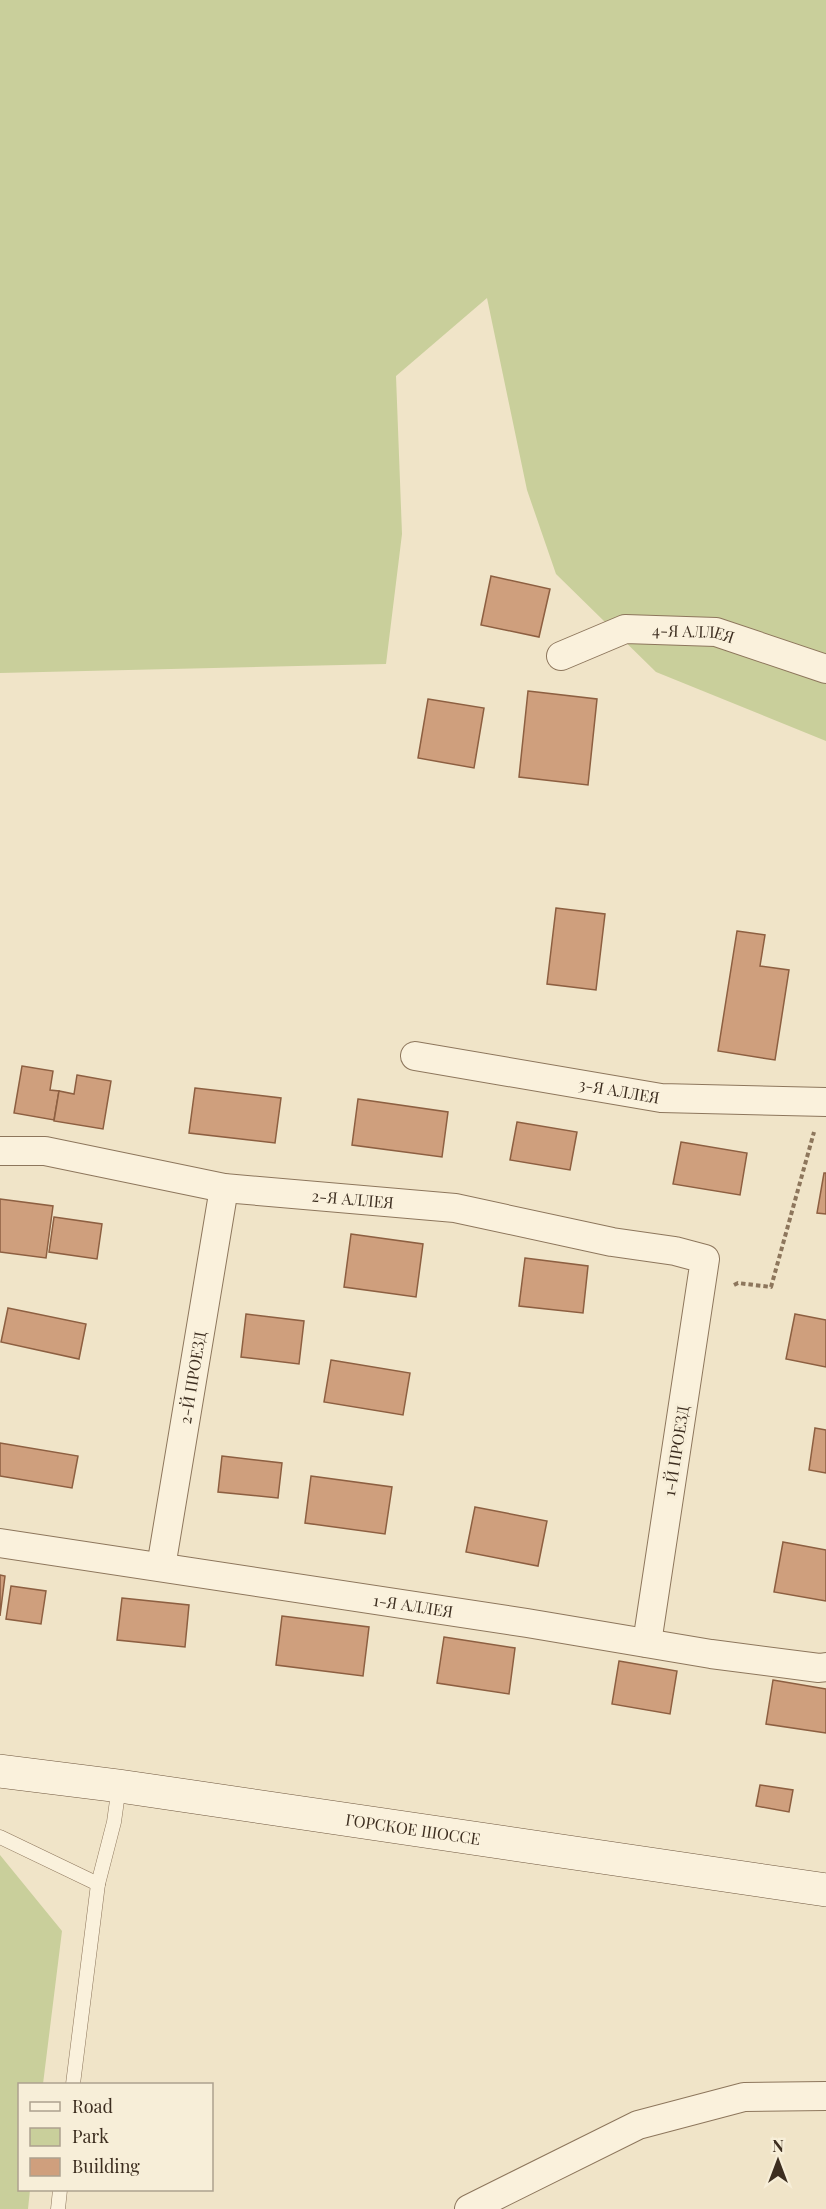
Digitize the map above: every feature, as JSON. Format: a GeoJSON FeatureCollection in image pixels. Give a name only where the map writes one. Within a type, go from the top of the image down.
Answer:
{"type":"FeatureCollection","features":[{"type":"Feature","properties":{"kind":"main road","name":"ГОРСКОЕ ШОССЕ"},"geometry":{"type":"LineString","coordinates":[[0,1771],[119,1786],[826,1890]]}},
{"type":"Feature","properties":{"kind":"street","name":"4-Я АЛЛЕЯ"},"geometry":{"type":"LineString","coordinates":[[561,656],[625,629],[716,632],[826,669]]}},
{"type":"Feature","properties":{"kind":"street","name":"3-Я АЛЛЕЯ"},"geometry":{"type":"LineString","coordinates":[[415,1056],[661,1098],[826,1102]]}},
{"type":"Feature","properties":{"kind":"street","name":"2-Я АЛЛЕЯ"},"geometry":{"type":"LineString","coordinates":[[0,1151],[45,1151],[224,1188],[455,1208],[612,1242],[675,1251],[705,1259]]}},
{"type":"Feature","properties":{"kind":"street","name":"2-Й ПРОЕЗД"},"geometry":{"type":"LineString","coordinates":[[161,1567],[224,1188]]}},
{"type":"Feature","properties":{"kind":"street","name":"1-Й ПРОЕЗД"},"geometry":{"type":"LineString","coordinates":[[646,1643],[705,1259]]}},
{"type":"Feature","properties":{"kind":"street","name":"1-Я АЛЛЕЯ"},"geometry":{"type":"LineString","coordinates":[[0,1543],[527,1623],[722,1656],[826,1667]]}},
{"type":"Feature","properties":{"kind":"street"},"geometry":{"type":"LineString","coordinates":[[469,2209],[638,2125],[744,2097],[826,2096]]}},
{"type":"Feature","properties":{"kind":"lane"},"geometry":{"type":"LineString","coordinates":[[73,2083],[99,1884],[114,1822],[119,1786]]}},
{"type":"Feature","properties":{"kind":"lane"},"geometry":{"type":"LineString","coordinates":[[0,1837],[99,1884]]}},
{"type":"Feature","properties":{"kind":"lane"},"geometry":{"type":"LineString","coordinates":[[58,2209],[60,2191]]}},
{"type":"Feature","properties":{"kind":"path"},"geometry":{"type":"LineString","coordinates":[[698,1303],[738,1283],[771,1287],[814,1131]]}},
{"type":"Feature","properties":{"kind":"green space"},"geometry":{"type":"Polygon","coordinates":[[[0,0],[826,0],[826,741],[656,672],[556,574],[527,490],[487,298],[396,376],[402,534],[386,664],[0,673],[0,0]]]}},
{"type":"Feature","properties":{"kind":"green space"},"geometry":{"type":"Polygon","coordinates":[[[0,1855],[62,1931],[43,2083],[18,2083],[18,2191],[30,2191],[28,2209],[0,2209],[0,1855]]]}},
{"type":"Feature","properties":{"kind":"building"},"geometry":{"type":"Polygon","coordinates":[[[491,576],[550,589],[539,637],[481,625],[491,576]]]}},
{"type":"Feature","properties":{"kind":"building"},"geometry":{"type":"Polygon","coordinates":[[[528,691],[597,699],[588,785],[519,777],[528,691]]]}},
{"type":"Feature","properties":{"kind":"building"},"geometry":{"type":"Polygon","coordinates":[[[428,699],[484,708],[474,768],[418,758],[428,699]]]}},
{"type":"Feature","properties":{"kind":"building"},"geometry":{"type":"Polygon","coordinates":[[[556,908],[605,914],[596,990],[547,984],[556,908]]]}},
{"type":"Feature","properties":{"kind":"building"},"geometry":{"type":"Polygon","coordinates":[[[737,931],[765,935],[760,966],[789,970],[775,1060],[718,1051],[737,931]]]}},
{"type":"Feature","properties":{"kind":"building"},"geometry":{"type":"Polygon","coordinates":[[[22,1066],[53,1071],[50,1090],[59,1091],[54,1120],[14,1113],[22,1066]]]}},
{"type":"Feature","properties":{"kind":"building"},"geometry":{"type":"Polygon","coordinates":[[[77,1075],[111,1081],[103,1129],[54,1121],[59,1091],[74,1094],[77,1075]]]}},
{"type":"Feature","properties":{"kind":"building"},"geometry":{"type":"Polygon","coordinates":[[[195,1088],[281,1098],[275,1143],[189,1133],[195,1088]]]}},
{"type":"Feature","properties":{"kind":"building"},"geometry":{"type":"Polygon","coordinates":[[[358,1099],[448,1112],[442,1157],[352,1145],[358,1099]]]}},
{"type":"Feature","properties":{"kind":"building"},"geometry":{"type":"Polygon","coordinates":[[[517,1122],[577,1132],[570,1170],[510,1160],[517,1122]]]}},
{"type":"Feature","properties":{"kind":"building"},"geometry":{"type":"Polygon","coordinates":[[[681,1142],[747,1153],[740,1195],[673,1184],[681,1142]]]}},
{"type":"Feature","properties":{"kind":"building"},"geometry":{"type":"Polygon","coordinates":[[[824,1173],[826,1173],[826,1214],[817,1213],[824,1173]]]}},
{"type":"Feature","properties":{"kind":"building"},"geometry":{"type":"Polygon","coordinates":[[[0,1199],[53,1206],[46,1258],[0,1252],[0,1199]]]}},
{"type":"Feature","properties":{"kind":"building"},"geometry":{"type":"Polygon","coordinates":[[[54,1217],[102,1224],[97,1259],[49,1252],[54,1217]]]}},
{"type":"Feature","properties":{"kind":"building"},"geometry":{"type":"Polygon","coordinates":[[[351,1234],[423,1244],[416,1297],[344,1287],[351,1234]]]}},
{"type":"Feature","properties":{"kind":"building"},"geometry":{"type":"Polygon","coordinates":[[[525,1258],[588,1266],[583,1313],[519,1306],[525,1258]]]}},
{"type":"Feature","properties":{"kind":"building"},"geometry":{"type":"Polygon","coordinates":[[[8,1308],[86,1324],[79,1359],[1,1342],[8,1308]]]}},
{"type":"Feature","properties":{"kind":"building"},"geometry":{"type":"Polygon","coordinates":[[[246,1314],[304,1321],[299,1364],[241,1357],[246,1314]]]}},
{"type":"Feature","properties":{"kind":"building"},"geometry":{"type":"Polygon","coordinates":[[[795,1314],[826,1320],[826,1367],[786,1359],[795,1314]]]}},
{"type":"Feature","properties":{"kind":"building"},"geometry":{"type":"Polygon","coordinates":[[[331,1360],[410,1373],[403,1415],[324,1402],[331,1360]]]}},
{"type":"Feature","properties":{"kind":"building"},"geometry":{"type":"Polygon","coordinates":[[[815,1428],[826,1430],[826,1473],[809,1470],[815,1428]]]}},
{"type":"Feature","properties":{"kind":"building"},"geometry":{"type":"Polygon","coordinates":[[[0,1443],[78,1456],[72,1488],[0,1476],[0,1443]]]}},
{"type":"Feature","properties":{"kind":"building"},"geometry":{"type":"Polygon","coordinates":[[[222,1456],[282,1463],[278,1498],[218,1492],[222,1456]]]}},
{"type":"Feature","properties":{"kind":"building"},"geometry":{"type":"Polygon","coordinates":[[[311,1476],[392,1487],[385,1534],[305,1523],[311,1476]]]}},
{"type":"Feature","properties":{"kind":"building"},"geometry":{"type":"Polygon","coordinates":[[[475,1507],[547,1521],[538,1566],[466,1552],[475,1507]]]}},
{"type":"Feature","properties":{"kind":"building"},"geometry":{"type":"Polygon","coordinates":[[[783,1542],[826,1550],[826,1601],[774,1592],[783,1542]]]}},
{"type":"Feature","properties":{"kind":"building"},"geometry":{"type":"Polygon","coordinates":[[[0,1575],[5,1576],[0,1616],[0,1575]]]}},
{"type":"Feature","properties":{"kind":"building"},"geometry":{"type":"Polygon","coordinates":[[[11,1586],[46,1591],[41,1624],[6,1619],[11,1586]]]}},
{"type":"Feature","properties":{"kind":"building"},"geometry":{"type":"Polygon","coordinates":[[[122,1598],[189,1605],[185,1647],[117,1640],[122,1598]]]}},
{"type":"Feature","properties":{"kind":"building"},"geometry":{"type":"Polygon","coordinates":[[[282,1616],[369,1627],[363,1676],[276,1665],[282,1616]]]}},
{"type":"Feature","properties":{"kind":"building"},"geometry":{"type":"Polygon","coordinates":[[[444,1637],[515,1648],[509,1694],[437,1683],[444,1637]]]}},
{"type":"Feature","properties":{"kind":"building"},"geometry":{"type":"Polygon","coordinates":[[[619,1661],[677,1671],[670,1714],[612,1704],[619,1661]]]}},
{"type":"Feature","properties":{"kind":"building"},"geometry":{"type":"Polygon","coordinates":[[[773,1680],[826,1689],[826,1733],[766,1724],[773,1680]]]}},
{"type":"Feature","properties":{"kind":"building"},"geometry":{"type":"Polygon","coordinates":[[[760,1785],[793,1790],[789,1812],[756,1806],[760,1785]]]}}]}
